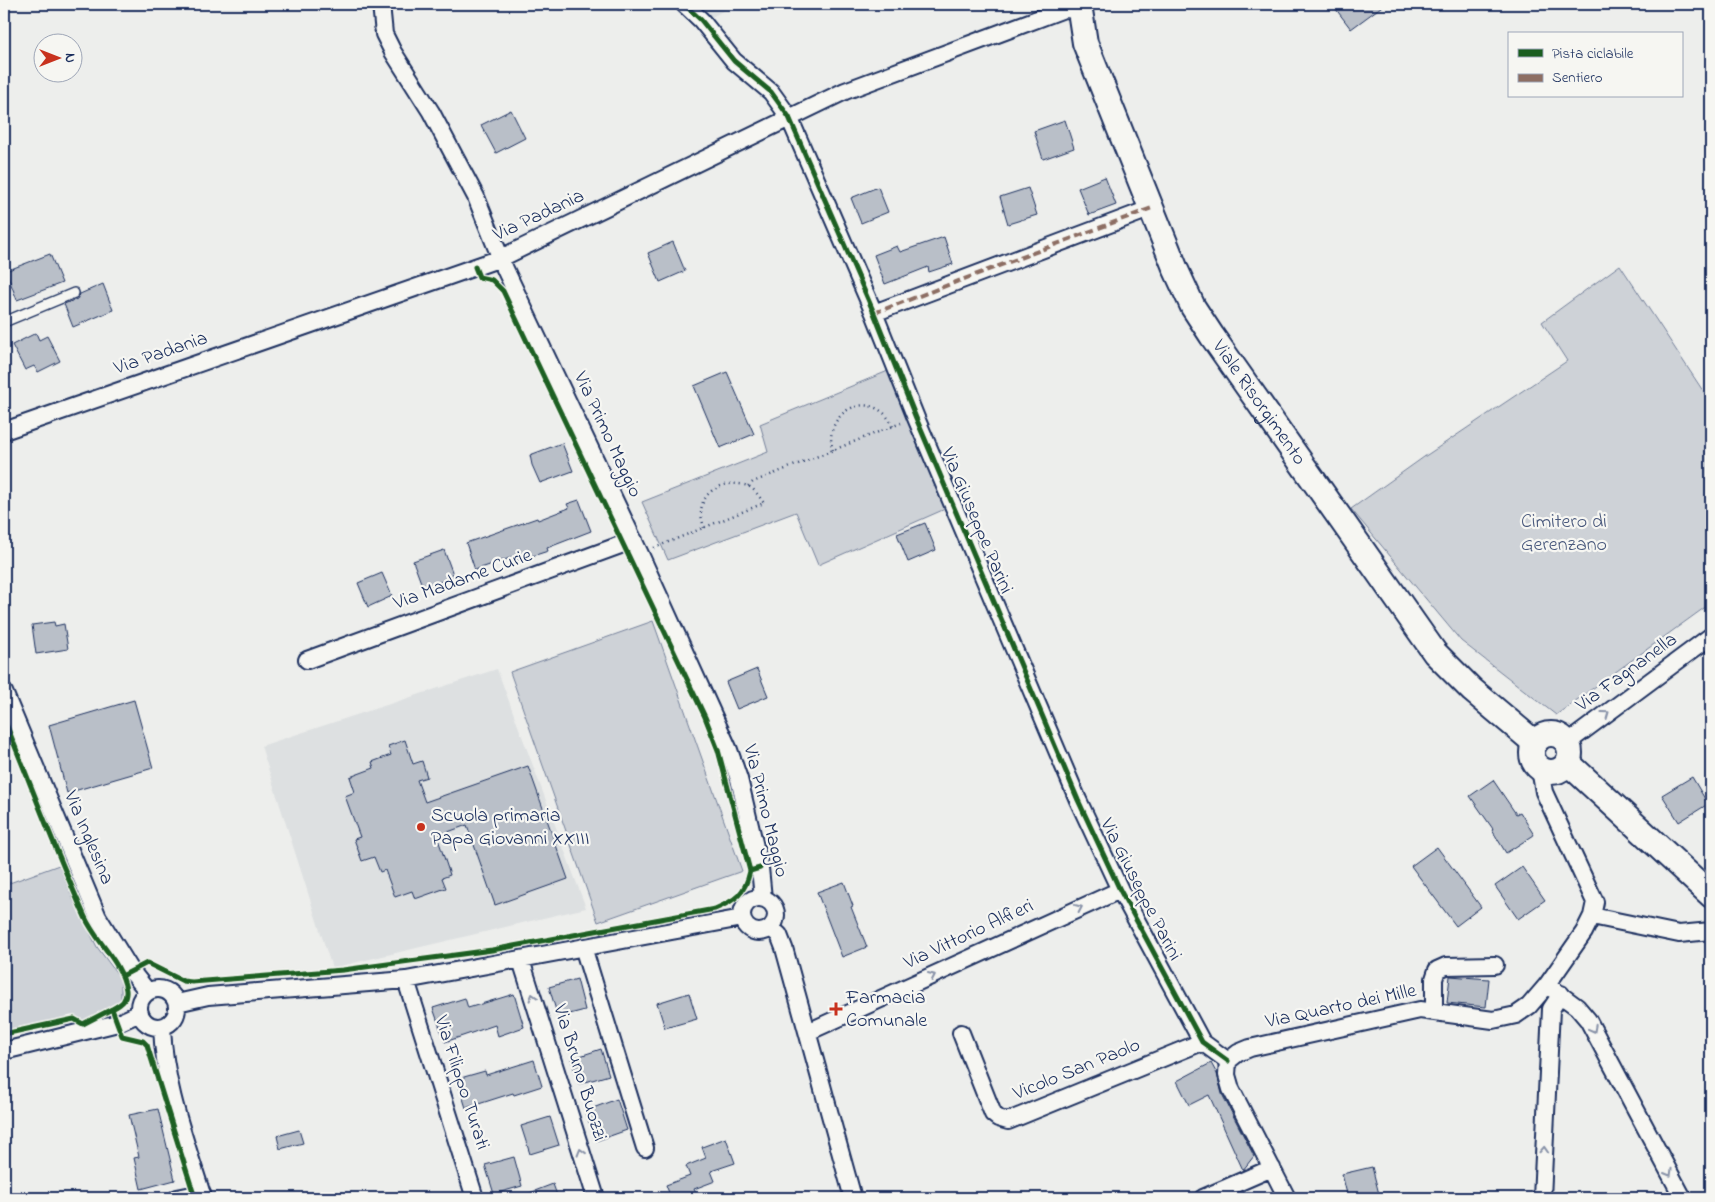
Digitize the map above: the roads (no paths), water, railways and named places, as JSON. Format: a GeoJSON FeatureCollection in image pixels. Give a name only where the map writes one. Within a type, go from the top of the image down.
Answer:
{"type":"FeatureCollection","features":[{"type":"Feature","properties":{"kind":"street","name":"Via Primo Maggio"},"geometry":{"type":"LineString","coordinates":[[381,4],[384,34],[393,52],[444,134],[476,197],[501,258],[637,547],[729,750],[739,779],[760,868],[763,898]]}},
{"type":"Feature","properties":{"kind":"street","name":"Via Giuseppe Parini"},"geometry":{"type":"LineString","coordinates":[[684,4],[701,20],[734,61],[771,92],[789,117],[874,313],[916,418],[1078,800],[1120,890],[1202,1042],[1228,1061]]}},
{"type":"Feature","properties":{"kind":"street","name":"Via Padania"},"geometry":{"type":"LineString","coordinates":[[4,431],[501,258],[845,91],[1055,12],[1079,7]]}},
{"type":"Feature","properties":{"kind":"street","name":"Viale Risorgimento"},"geometry":{"type":"LineString","coordinates":[[1079,7],[1085,43],[1176,270],[1198,314],[1418,631],[1453,672],[1535,743]]}},
{"type":"Feature","properties":{"kind":"street"},"geometry":{"type":"LineString","coordinates":[[874,313],[1152,208]]}},
{"type":"Feature","properties":{"kind":"street","name":"Via Madame Curie"},"geometry":{"type":"LineString","coordinates":[[308,660],[637,547]]}},
{"type":"Feature","properties":{"kind":"street","name":"Via Fagnanella"},"geometry":{"type":"LineString","coordinates":[[1568,753],[1711,636]]}},
{"type":"Feature","properties":{"kind":"street","name":"Via Inglesina"},"geometry":{"type":"LineString","coordinates":[[5,697],[98,917],[132,972],[148,992]]}},
{"type":"Feature","properties":{"kind":"street"},"geometry":{"type":"LineString","coordinates":[[1711,895],[1568,753],[1559,736],[1548,734],[1538,739],[1533,748],[1533,760],[1540,769],[1544,792],[1595,902],[1592,916],[1679,934],[1711,931]]}},
{"type":"Feature","properties":{"kind":"street"},"geometry":{"type":"LineString","coordinates":[[1540,769],[1552,772],[1558,771],[1568,753]]}},
{"type":"Feature","properties":{"kind":"street","name":"Via Vittorio Alfieri"},"geometry":{"type":"LineString","coordinates":[[808,1032],[1120,890]]}},
{"type":"Feature","properties":{"kind":"street"},"geometry":{"type":"LineString","coordinates":[[763,898],[768,900],[775,908],[776,919],[771,928],[766,931],[756,932],[746,928],[742,918],[743,907],[752,899],[763,898]]}},
{"type":"Feature","properties":{"kind":"street","name":"Via Quarto dei Mille"},"geometry":{"type":"LineString","coordinates":[[1228,1061],[1238,1053],[1250,1048],[1420,1010],[1493,1020],[1516,1015],[1554,989],[1592,916]]}},
{"type":"Feature","properties":{"kind":"street"},"geometry":{"type":"LineString","coordinates":[[176,1003],[208,996],[406,980],[742,918]]}},
{"type":"Feature","properties":{"kind":"street"},"geometry":{"type":"LineString","coordinates":[[771,928],[779,935],[784,948],[853,1198]]}},
{"type":"Feature","properties":{"kind":"street"},"geometry":{"type":"LineString","coordinates":[[583,947],[645,1148]]}},
{"type":"Feature","properties":{"kind":"street","name":"Via Bruno Buozzi"},"geometry":{"type":"LineString","coordinates":[[521,960],[596,1198]]}},
{"type":"Feature","properties":{"kind":"street"},"geometry":{"type":"LineString","coordinates":[[1434,1011],[1434,978],[1437,970],[1446,966],[1495,964]]}},
{"type":"Feature","properties":{"kind":"street","name":"Via Filippo Turati"},"geometry":{"type":"LineString","coordinates":[[406,980],[475,1198]]}},
{"type":"Feature","properties":{"kind":"street"},"geometry":{"type":"LineString","coordinates":[[156,989],[163,990],[174,997],[176,1003],[176,1015],[173,1021],[162,1027],[153,1027],[142,1020],[140,1003],[148,992],[156,989]]}},
{"type":"Feature","properties":{"kind":"street"},"geometry":{"type":"LineString","coordinates":[[1542,1198],[1551,1009],[1554,989],[1577,1007],[1588,1020],[1683,1198]]}},
{"type":"Feature","properties":{"kind":"street"},"geometry":{"type":"LineString","coordinates":[[4,1051],[118,1023],[140,1014]]}},
{"type":"Feature","properties":{"kind":"street"},"geometry":{"type":"LineString","coordinates":[[162,1027],[162,1049],[173,1101],[203,1196],[177,1198]]}},
{"type":"Feature","properties":{"kind":"street","name":"Vicolo San Paolo"},"geometry":{"type":"LineString","coordinates":[[961,1033],[993,1114],[998,1118],[1008,1121],[1202,1042]]}},
{"type":"Feature","properties":{"kind":"street"},"geometry":{"type":"LineString","coordinates":[[1228,1061],[1227,1075],[1231,1089],[1286,1198]]}},
{"type":"Feature","properties":{"kind":"street"},"geometry":{"type":"LineString","coordinates":[[1203,1198],[1272,1168]]}},
{"type":"Feature","properties":{"kind":"lane"},"geometry":{"type":"LineString","coordinates":[[4,322],[74,293]]}},
{"type":"Feature","properties":{"kind":"place","name":"Scuola primaria Papa Giovanni XXIII"},"geometry":{"type":"Point","coordinates":[421,827]}},
{"type":"Feature","properties":{"kind":"place","name":"Farmacia Comunale"},"geometry":{"type":"Point","coordinates":[836,1009]}},
{"type":"Feature","properties":{"kind":"park label","name":"Cimitero di Gerenzano"},"geometry":{"type":"Point","coordinates":[1564,534]}}]}
